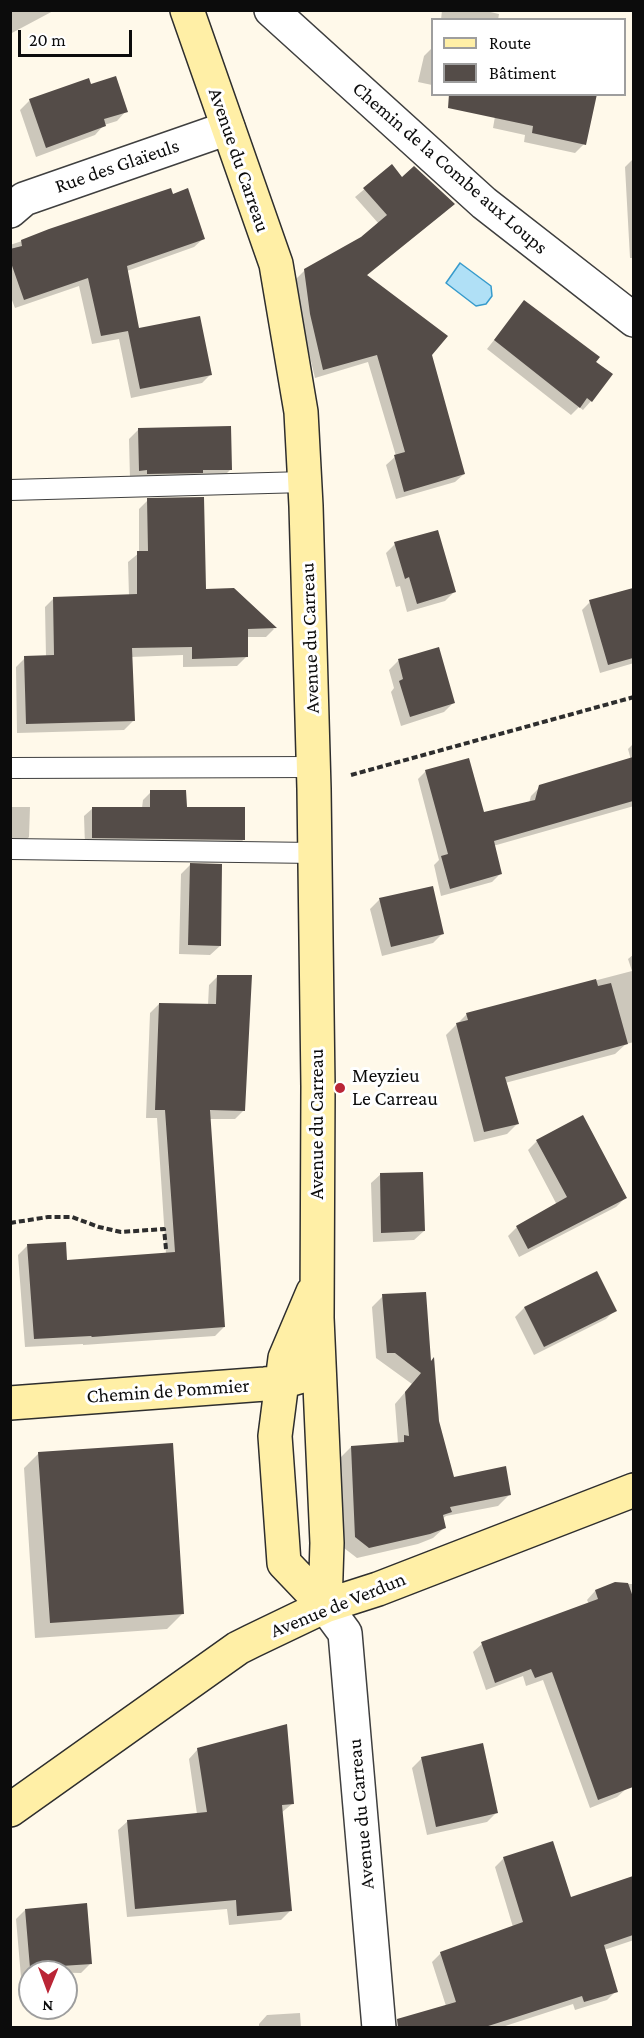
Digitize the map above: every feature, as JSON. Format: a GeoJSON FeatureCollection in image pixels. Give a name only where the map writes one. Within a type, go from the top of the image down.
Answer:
{"type":"FeatureCollection","features":[{"type":"Feature","properties":{"kind":"street","name":"Avenue du Carreau"},"geometry":{"type":"LineString","coordinates":[[187,10],[276,264],[301,412],[314,778],[318,1086],[317,1282],[327,1543],[326,1606]]}},
{"type":"Feature","properties":{"kind":"street","name":"Chemin de la Combe aux Loups"},"geometry":{"type":"LineString","coordinates":[[271,10],[484,203],[633,320]]}},
{"type":"Feature","properties":{"kind":"street","name":"Rue des Glaïeuls"},"geometry":{"type":"LineString","coordinates":[[10,211],[24,199],[228,128]]}},
{"type":"Feature","properties":{"kind":"street","name":"Avenue du Carreau"},"geometry":{"type":"LineString","coordinates":[[317,1282],[285,1358],[275,1436],[284,1563],[326,1606],[345,1633],[379,2028]]}},
{"type":"Feature","properties":{"kind":"street","name":"Chemin de Pommier"},"geometry":{"type":"LineString","coordinates":[[10,1403],[282,1382],[300,1378],[320,1361]]}},
{"type":"Feature","properties":{"kind":"street","name":"Avenue de Verdun"},"geometry":{"type":"LineString","coordinates":[[10,1810],[238,1648],[326,1606],[378,1589],[633,1490]]}},
{"type":"Feature","properties":{"kind":"lane"},"geometry":{"type":"LineString","coordinates":[[10,490],[305,482]]}},
{"type":"Feature","properties":{"kind":"lane"},"geometry":{"type":"LineString","coordinates":[[10,768],[314,778]]}},
{"type":"Feature","properties":{"kind":"lane"},"geometry":{"type":"LineString","coordinates":[[10,849],[315,853]]}},
{"type":"Feature","properties":{"kind":"path"},"geometry":{"type":"LineString","coordinates":[[314,778],[343,777],[633,697]]}},
{"type":"Feature","properties":{"kind":"path"},"geometry":{"type":"LineString","coordinates":[[10,1223],[48,1217],[72,1217],[121,1232],[164,1229],[166,1250]]}},
{"type":"Feature","properties":{"kind":"water"},"geometry":{"type":"Polygon","coordinates":[[[460,263],[491,286],[492,296],[486,304],[476,306],[446,283],[460,263]]]}},
{"type":"Feature","properties":{"kind":"building"},"geometry":{"type":"Polygon","coordinates":[[[116,76],[128,112],[104,119],[106,126],[46,148],[29,99],[89,78],[91,84],[116,76]]]}},
{"type":"Feature","properties":{"kind":"building"},"geometry":{"type":"Polygon","coordinates":[[[449,96],[597,96],[586,145],[532,133],[533,126],[448,108],[449,96]]]}},
{"type":"Feature","properties":{"kind":"building"},"geometry":{"type":"Polygon","coordinates":[[[392,164],[402,177],[414,166],[455,204],[367,275],[448,336],[432,355],[465,474],[404,492],[394,455],[405,452],[377,355],[323,370],[310,314],[304,269],[361,237],[387,215],[363,188],[392,164]]]}},
{"type":"Feature","properties":{"kind":"building"},"geometry":{"type":"Polygon","coordinates":[[[171,188],[173,194],[188,188],[205,239],[127,266],[139,328],[200,316],[212,375],[140,389],[128,331],[101,336],[88,278],[24,300],[10,260],[10,249],[22,246],[21,240],[49,229],[171,188]]]}},
{"type":"Feature","properties":{"kind":"building"},"geometry":{"type":"Polygon","coordinates":[[[524,300],[600,357],[596,362],[613,374],[592,402],[587,398],[580,408],[494,340],[524,300]]]}},
{"type":"Feature","properties":{"kind":"building"},"geometry":{"type":"Polygon","coordinates":[[[231,426],[232,470],[147,474],[147,470],[139,471],[138,428],[231,426]]]}},
{"type":"Feature","properties":{"kind":"building"},"geometry":{"type":"Polygon","coordinates":[[[204,497],[206,589],[234,588],[277,628],[248,629],[248,657],[192,659],[192,647],[132,648],[135,721],[26,724],[24,656],[54,655],[53,597],[137,594],[137,551],[148,551],[147,498],[204,497]]]}},
{"type":"Feature","properties":{"kind":"building"},"geometry":{"type":"Polygon","coordinates":[[[438,530],[456,592],[417,604],[409,577],[405,579],[394,542],[438,530]]]}},
{"type":"Feature","properties":{"kind":"building"},"geometry":{"type":"Polygon","coordinates":[[[633,588],[633,658],[608,665],[589,600],[633,588]]]}},
{"type":"Feature","properties":{"kind":"building"},"geometry":{"type":"Polygon","coordinates":[[[439,647],[455,703],[410,717],[399,681],[403,679],[398,659],[439,647]]]}},
{"type":"Feature","properties":{"kind":"building"},"geometry":{"type":"Polygon","coordinates":[[[633,757],[633,801],[494,841],[502,874],[450,889],[441,856],[448,854],[425,770],[469,758],[484,812],[535,800],[539,785],[633,757]]]}},
{"type":"Feature","properties":{"kind":"building"},"geometry":{"type":"Polygon","coordinates":[[[150,790],[186,790],[187,807],[245,807],[245,840],[92,838],[92,807],[150,807],[150,790]]]}},
{"type":"Feature","properties":{"kind":"building"},"geometry":{"type":"Polygon","coordinates":[[[190,863],[222,864],[221,946],[188,945],[190,863]]]}},
{"type":"Feature","properties":{"kind":"building"},"geometry":{"type":"Polygon","coordinates":[[[433,886],[444,934],[391,947],[379,898],[433,886]]]}},
{"type":"Feature","properties":{"kind":"building"},"geometry":{"type":"Polygon","coordinates":[[[217,975],[252,975],[245,1111],[210,1110],[225,1327],[34,1339],[27,1244],[66,1242],[67,1260],[175,1252],[165,1110],[155,1110],[159,1003],[216,1004],[217,975]]]}},
{"type":"Feature","properties":{"kind":"building"},"geometry":{"type":"Polygon","coordinates":[[[596,979],[598,986],[611,983],[628,1044],[505,1077],[519,1124],[484,1132],[456,1023],[468,1020],[466,1013],[596,979]]]}},
{"type":"Feature","properties":{"kind":"building"},"geometry":{"type":"Polygon","coordinates":[[[583,1115],[627,1198],[528,1249],[516,1226],[567,1197],[536,1140],[583,1115]]]}},
{"type":"Feature","properties":{"kind":"building"},"geometry":{"type":"Polygon","coordinates":[[[423,1172],[425,1231],[381,1233],[380,1173],[423,1172]]]}},
{"type":"Feature","properties":{"kind":"building"},"geometry":{"type":"Polygon","coordinates":[[[597,1271],[617,1311],[544,1347],[524,1307],[597,1271]]]}},
{"type":"Feature","properties":{"kind":"building"},"geometry":{"type":"Polygon","coordinates":[[[426,1292],[431,1361],[434,1357],[439,1421],[454,1477],[506,1466],[511,1495],[450,1507],[452,1512],[443,1515],[446,1528],[369,1548],[355,1537],[351,1446],[404,1442],[404,1435],[409,1436],[405,1392],[421,1373],[395,1353],[387,1353],[382,1294],[426,1292]]]}},
{"type":"Feature","properties":{"kind":"building"},"geometry":{"type":"Polygon","coordinates":[[[173,1443],[184,1614],[50,1623],[38,1452],[173,1443]]]}},
{"type":"Feature","properties":{"kind":"building"},"geometry":{"type":"Polygon","coordinates":[[[615,1582],[628,1583],[633,1597],[633,1787],[598,1800],[552,1672],[535,1678],[531,1669],[495,1683],[481,1642],[598,1599],[595,1590],[615,1582]]]}},
{"type":"Feature","properties":{"kind":"building"},"geometry":{"type":"Polygon","coordinates":[[[287,1724],[294,1804],[282,1805],[292,1911],[237,1916],[236,1900],[135,1909],[127,1820],[207,1812],[197,1748],[287,1724]]]}},
{"type":"Feature","properties":{"kind":"building"},"geometry":{"type":"Polygon","coordinates":[[[483,1743],[498,1813],[436,1827],[421,1757],[483,1743]]]}},
{"type":"Feature","properties":{"kind":"building"},"geometry":{"type":"Polygon","coordinates":[[[553,1841],[571,1897],[633,1876],[633,1935],[604,1945],[618,1992],[584,2002],[582,1996],[482,2028],[398,2028],[397,2019],[456,2002],[440,1952],[523,1922],[503,1857],[553,1841]]]}},
{"type":"Feature","properties":{"kind":"building"},"geometry":{"type":"Polygon","coordinates":[[[87,1903],[92,1964],[78,1965],[78,1960],[29,1960],[25,1909],[87,1903]]]}},
{"type":"Feature","properties":{"kind":"place","name":"Meyzieu Le Carreau"},"geometry":{"type":"Point","coordinates":[340,1088]}}]}
